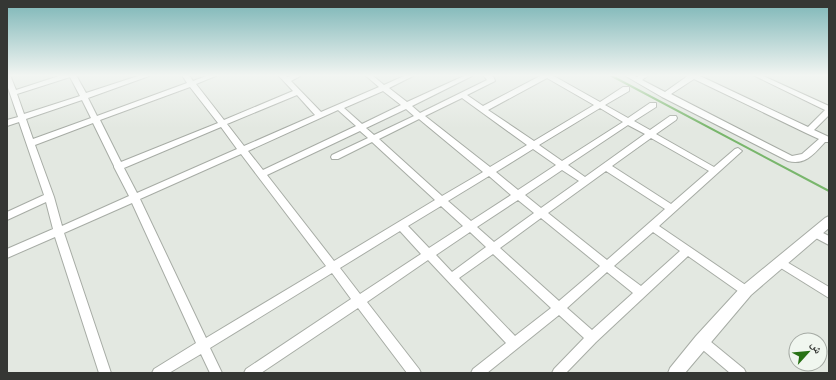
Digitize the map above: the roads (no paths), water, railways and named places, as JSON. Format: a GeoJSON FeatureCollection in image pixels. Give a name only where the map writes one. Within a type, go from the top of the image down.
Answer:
{"type":"FeatureCollection","features":[{"type":"Feature","properties":{"kind":"street"},"geometry":{"type":"LineString","coordinates":[[82,93],[118,167],[135,198],[216,373]]}},
{"type":"Feature","properties":{"kind":"street"},"geometry":{"type":"LineString","coordinates":[[7,123],[96,93]]}},
{"type":"Feature","properties":{"kind":"street"},"geometry":{"type":"LineString","coordinates":[[31,143],[166,93]]}},
{"type":"Feature","properties":{"kind":"street"},"geometry":{"type":"LineString","coordinates":[[200,93],[415,373]]}},
{"type":"Feature","properties":{"kind":"street"},"geometry":{"type":"LineString","coordinates":[[118,167],[296,93]]}},
{"type":"Feature","properties":{"kind":"street"},"geometry":{"type":"LineString","coordinates":[[299,93],[321,116]]}},
{"type":"Feature","properties":{"kind":"street"},"geometry":{"type":"LineString","coordinates":[[7,254],[373,93]]}},
{"type":"Feature","properties":{"kind":"street"},"geometry":{"type":"LineString","coordinates":[[390,93],[641,293]]}},
{"type":"Feature","properties":{"kind":"street"},"geometry":{"type":"LineString","coordinates":[[262,174],[434,93]]}},
{"type":"Feature","properties":{"kind":"street"},"geometry":{"type":"LineString","coordinates":[[335,157],[466,93]]}},
{"type":"Feature","properties":{"kind":"street"},"geometry":{"type":"LineString","coordinates":[[483,109],[514,93]]}},
{"type":"Feature","properties":{"kind":"street"},"geometry":{"type":"LineString","coordinates":[[578,93],[715,171]]}},
{"type":"Feature","properties":{"kind":"street"},"geometry":{"type":"LineString","coordinates":[[158,373],[620,93]]}},
{"type":"Feature","properties":{"kind":"street"},"geometry":{"type":"LineString","coordinates":[[662,93],[791,159],[802,159],[826,140],[730,93]]}},
{"type":"Feature","properties":{"kind":"street"},"geometry":{"type":"LineString","coordinates":[[793,93],[829,110],[809,131]]}},
{"type":"Feature","properties":{"kind":"street"},"geometry":{"type":"LineString","coordinates":[[11,94],[31,143],[105,373]]}},
{"type":"Feature","properties":{"kind":"street"},"geometry":{"type":"LineString","coordinates":[[462,95],[586,182]]}},
{"type":"Feature","properties":{"kind":"street"},"geometry":{"type":"LineString","coordinates":[[250,373],[653,105]]}},
{"type":"Feature","properties":{"kind":"street"},"geometry":{"type":"LineString","coordinates":[[339,107],[592,338]]}},
{"type":"Feature","properties":{"kind":"street"},"geometry":{"type":"LineString","coordinates":[[451,278],[673,118]]}},
{"type":"Feature","properties":{"kind":"street"},"geometry":{"type":"LineString","coordinates":[[477,373],[559,308],[738,151]]}},
{"type":"Feature","properties":{"kind":"street"},"geometry":{"type":"LineString","coordinates":[[605,166],[672,209]]}},
{"type":"Feature","properties":{"kind":"street"},"geometry":{"type":"LineString","coordinates":[[7,216],[49,197]]}},
{"type":"Feature","properties":{"kind":"street"},"geometry":{"type":"LineString","coordinates":[[675,373],[700,341],[746,291],[814,232],[829,221]]}},
{"type":"Feature","properties":{"kind":"street"},"geometry":{"type":"LineString","coordinates":[[401,226],[514,343]]}},
{"type":"Feature","properties":{"kind":"street"},"geometry":{"type":"LineString","coordinates":[[652,226],[746,291]]}},
{"type":"Feature","properties":{"kind":"street"},"geometry":{"type":"LineString","coordinates":[[814,232],[829,241]]}},
{"type":"Feature","properties":{"kind":"street"},"geometry":{"type":"LineString","coordinates":[[558,373],[592,338],[687,250]]}},
{"type":"Feature","properties":{"kind":"street"},"geometry":{"type":"LineString","coordinates":[[780,262],[829,293]]}},
{"type":"Feature","properties":{"kind":"street"},"geometry":{"type":"LineString","coordinates":[[700,341],[740,373]]}},
{"type":"Feature","properties":{"kind":"waterway"},"geometry":{"type":"LineString","coordinates":[[643,93],[829,191]]}}]}
